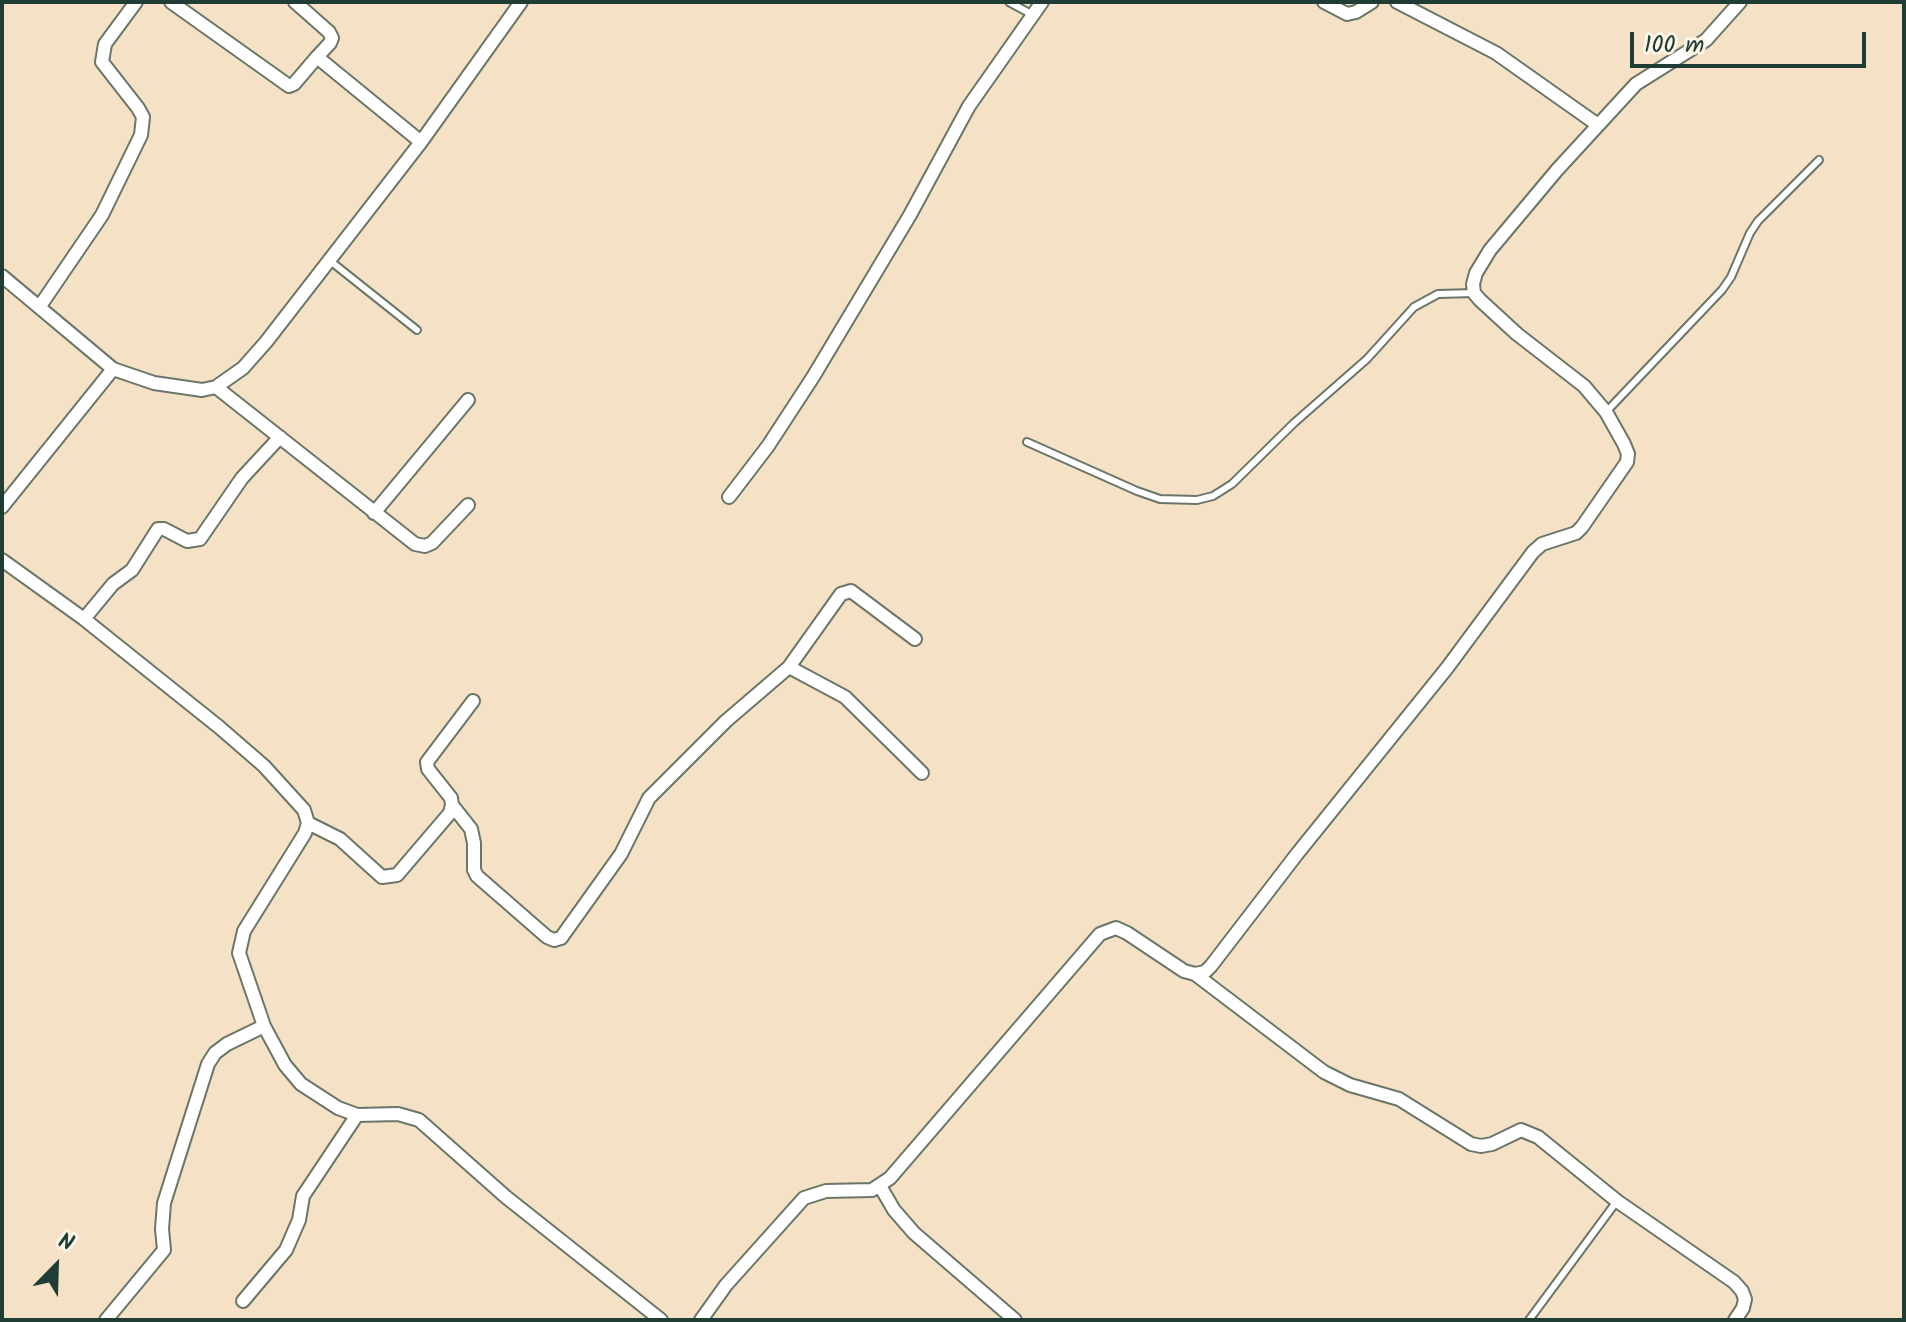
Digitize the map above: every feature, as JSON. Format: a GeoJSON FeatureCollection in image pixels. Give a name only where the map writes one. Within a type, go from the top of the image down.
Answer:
{"type":"FeatureCollection","features":[{"type":"Feature","properties":{"kind":"street"},"geometry":{"type":"LineString","coordinates":[[40,306],[102,215],[141,135],[143,117],[102,62],[105,44],[136,2]]}},
{"type":"Feature","properties":{"kind":"street"},"geometry":{"type":"LineString","coordinates":[[171,2],[289,86],[332,38],[295,2]]}},
{"type":"Feature","properties":{"kind":"street"},"geometry":{"type":"LineString","coordinates":[[2,276],[113,369],[131,377],[182,388],[202,390],[216,387],[243,368],[266,342],[421,142],[521,2]]}},
{"type":"Feature","properties":{"kind":"street"},"geometry":{"type":"LineString","coordinates":[[729,497],[768,446],[813,377],[910,215],[969,106],[1042,2]]}},
{"type":"Feature","properties":{"kind":"street"},"geometry":{"type":"LineString","coordinates":[[1324,2],[1347,14],[1372,2]]}},
{"type":"Feature","properties":{"kind":"street"},"geometry":{"type":"LineString","coordinates":[[1397,2],[1496,53],[1598,125]]}},
{"type":"Feature","properties":{"kind":"street"},"geometry":{"type":"LineString","coordinates":[[1195,974],[1205,972],[1221,957],[1297,854],[1447,668],[1533,552],[1542,544],[1576,533],[1627,462],[1624,444],[1606,412],[1573,375],[1517,334],[1474,293],[1473,284],[1490,250],[1598,125],[1647,75],[1706,40],[1740,2]]}},
{"type":"Feature","properties":{"kind":"street"},"geometry":{"type":"LineString","coordinates":[[317,57],[421,142]]}},
{"type":"Feature","properties":{"kind":"street"},"geometry":{"type":"LineString","coordinates":[[2,507],[113,369]]}},
{"type":"Feature","properties":{"kind":"street"},"geometry":{"type":"LineString","coordinates":[[216,387],[407,540],[425,546],[432,543],[468,505]]}},
{"type":"Feature","properties":{"kind":"street"},"geometry":{"type":"LineString","coordinates":[[374,513],[468,400]]}},
{"type":"Feature","properties":{"kind":"street"},"geometry":{"type":"LineString","coordinates":[[84,619],[113,584],[132,570],[158,529],[187,541],[200,539],[242,478],[280,437]]}},
{"type":"Feature","properties":{"kind":"street"},"geometry":{"type":"LineString","coordinates":[[2,560],[84,619],[264,766],[304,810],[308,823],[298,845],[240,942],[241,965],[264,1026],[285,1065],[301,1084],[329,1103],[357,1115],[398,1114],[419,1120],[506,1197],[661,1320]]}},
{"type":"Feature","properties":{"kind":"street"},"geometry":{"type":"LineString","coordinates":[[452,805],[473,836],[477,876],[547,937],[554,940],[561,938],[621,854],[649,798],[726,721],[789,667],[846,590],[915,639]]}},
{"type":"Feature","properties":{"kind":"street"},"geometry":{"type":"LineString","coordinates":[[789,667],[845,697],[922,773]]}},
{"type":"Feature","properties":{"kind":"street"},"geometry":{"type":"LineString","coordinates":[[308,823],[340,839],[376,873],[389,878],[397,875],[450,813],[451,798],[428,769],[427,762],[473,701]]}},
{"type":"Feature","properties":{"kind":"street"},"geometry":{"type":"LineString","coordinates":[[701,1320],[726,1285],[804,1198],[826,1191],[862,1191],[880,1186],[902,1166],[1100,934],[1116,928],[1184,971],[1195,974],[1324,1072],[1350,1085],[1399,1099],[1471,1144],[1492,1144],[1521,1130],[1529,1132],[1617,1201],[1734,1282],[1745,1299],[1735,1320]]}},
{"type":"Feature","properties":{"kind":"street"},"geometry":{"type":"LineString","coordinates":[[106,1320],[164,1250],[164,1203],[208,1064],[215,1053],[227,1044],[264,1026]]}},
{"type":"Feature","properties":{"kind":"street"},"geometry":{"type":"LineString","coordinates":[[243,1301],[286,1250],[299,1220],[303,1196],[357,1115]]}},
{"type":"Feature","properties":{"kind":"street"},"geometry":{"type":"LineString","coordinates":[[880,1186],[894,1210],[914,1233],[1015,1320]]}},
{"type":"Feature","properties":{"kind":"lane"},"geometry":{"type":"LineString","coordinates":[[1009,2],[1033,15]]}},
{"type":"Feature","properties":{"kind":"lane"},"geometry":{"type":"LineString","coordinates":[[1606,412],[1722,290],[1758,221],[1819,160]]}},
{"type":"Feature","properties":{"kind":"lane"},"geometry":{"type":"LineString","coordinates":[[329,260],[417,330]]}},
{"type":"Feature","properties":{"kind":"lane"},"geometry":{"type":"LineString","coordinates":[[1027,442],[1160,499],[1187,501],[1213,496],[1232,484],[1294,423],[1367,359],[1414,307],[1438,294],[1474,293]]}},
{"type":"Feature","properties":{"kind":"lane"},"geometry":{"type":"LineString","coordinates":[[1529,1320],[1617,1201]]}}]}
